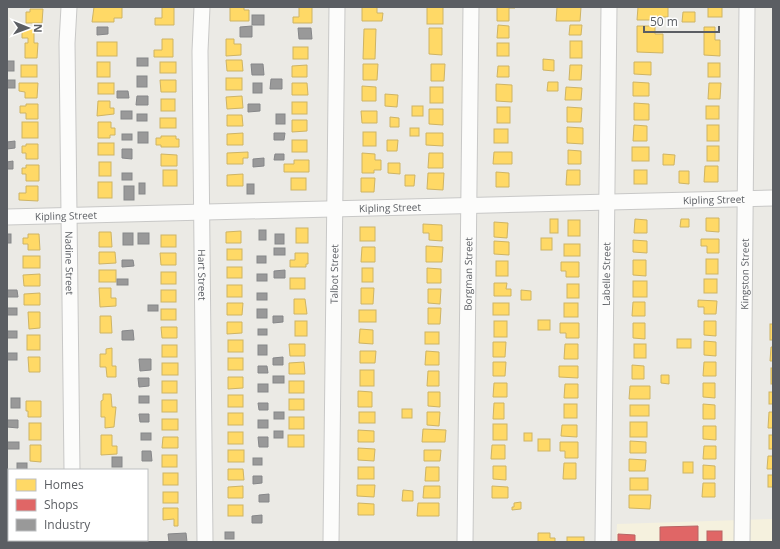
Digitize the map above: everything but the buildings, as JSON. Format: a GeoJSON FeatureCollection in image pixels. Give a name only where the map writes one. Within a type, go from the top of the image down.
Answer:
{"type":"FeatureCollection","features":[{"type":"Feature","properties":{"kind":"street","name":"Nadine Street"},"geometry":{"type":"LineString","coordinates":[[68,7],[67,43],[72,469]]}},
{"type":"Feature","properties":{"kind":"street","name":"Hart Street"},"geometry":{"type":"LineString","coordinates":[[202,7],[200,51],[205,542]]}},
{"type":"Feature","properties":{"kind":"street","name":"Talbot Street"},"geometry":{"type":"LineString","coordinates":[[331,542],[336,209],[337,7]]}},
{"type":"Feature","properties":{"kind":"street","name":"Borgman Street"},"geometry":{"type":"LineString","coordinates":[[465,542],[471,7]]}},
{"type":"Feature","properties":{"kind":"street","name":"Labelle Street"},"geometry":{"type":"LineString","coordinates":[[603,542],[610,7]]}},
{"type":"Feature","properties":{"kind":"street","name":"Kingston Street"},"geometry":{"type":"LineString","coordinates":[[742,542],[747,7]]}},
{"type":"Feature","properties":{"kind":"street","name":"Kipling Street"},"geometry":{"type":"LineString","coordinates":[[7,217],[773,198]]}},
{"type":"Feature","properties":{"kind":"shaded area"},"geometry":{"type":"Polygon","coordinates":[[[773,519],[773,542],[616,542],[617,524],[773,519]]]}}]}
